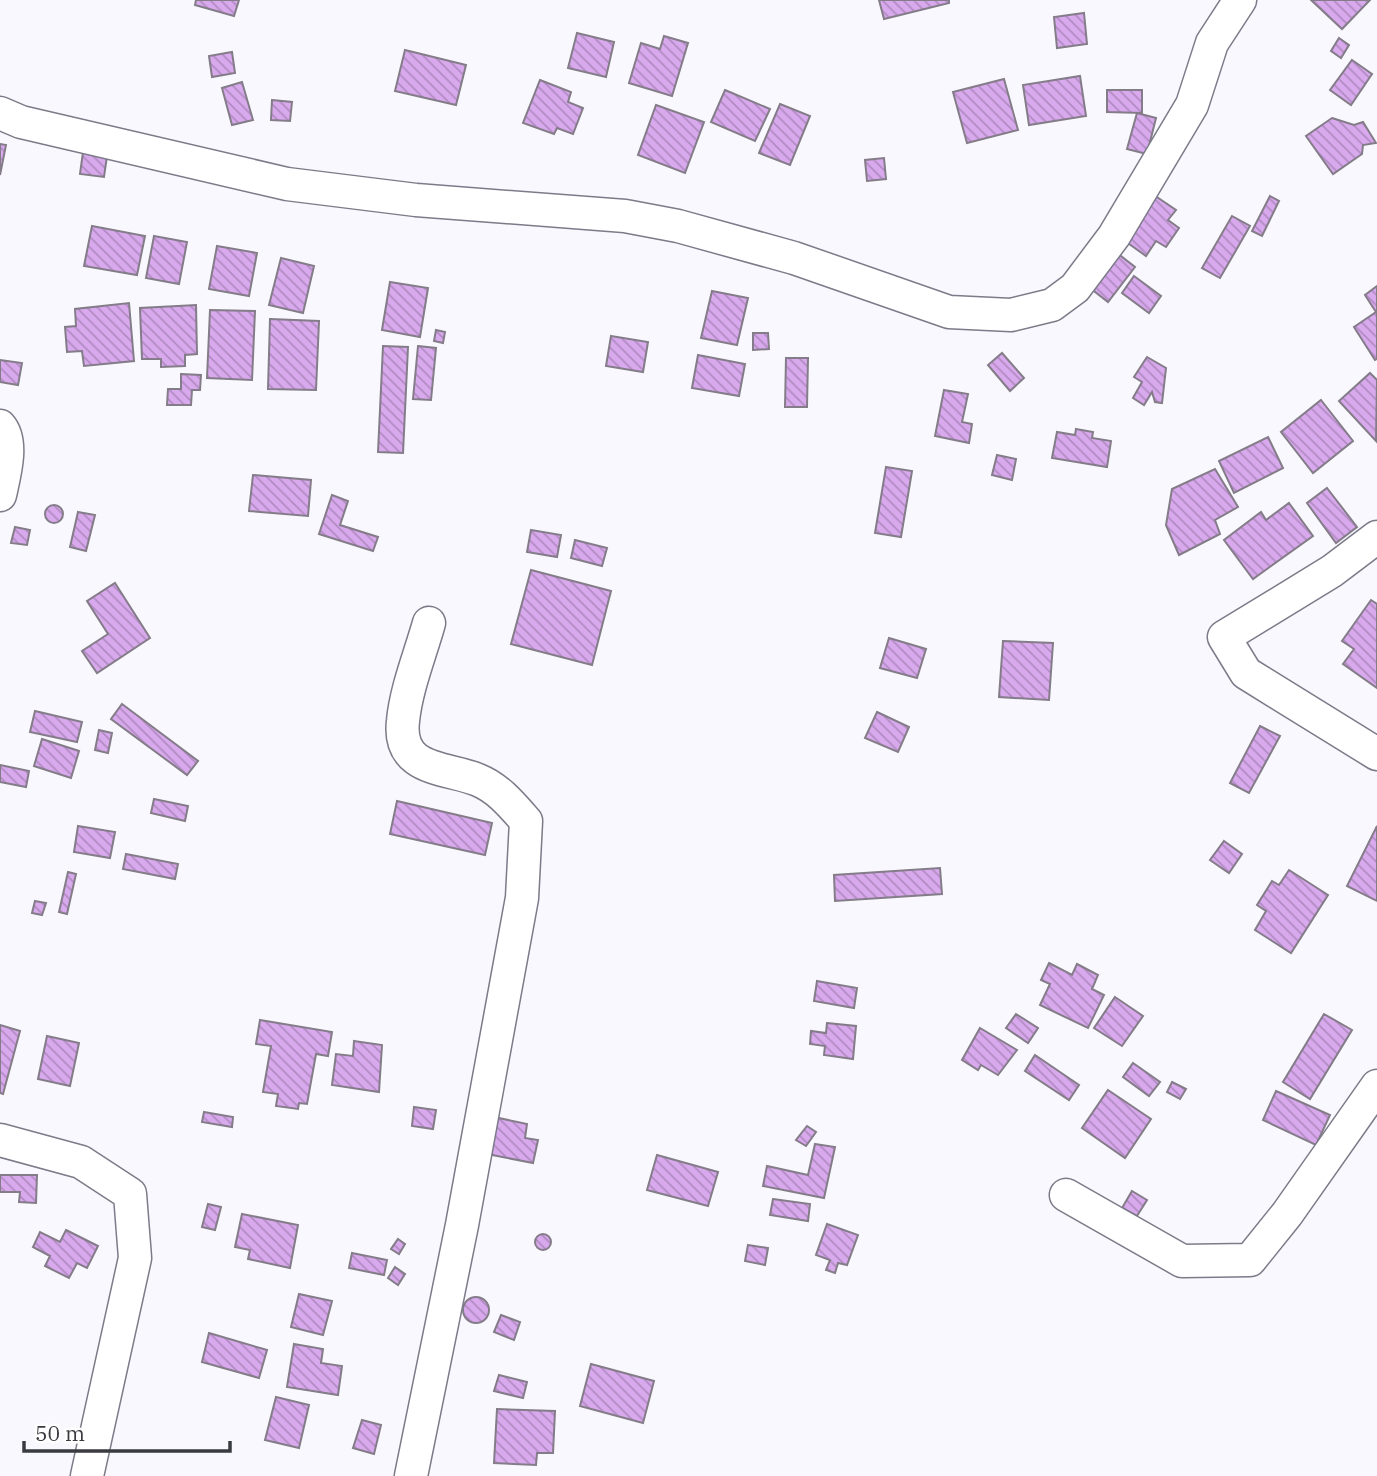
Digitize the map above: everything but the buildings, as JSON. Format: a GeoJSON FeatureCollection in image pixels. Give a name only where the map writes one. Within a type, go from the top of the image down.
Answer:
{"type":"FeatureCollection","features":[{"type":"Feature","properties":{"kind":"street"},"geometry":{"type":"LineString","coordinates":[[0,113],[21,122],[287,184],[416,200],[625,216],[678,226],[794,258],[949,312],[1011,316],[1052,304],[1075,288],[1114,236],[1192,105],[1212,43],[1240,0]]}},
{"type":"Feature","properties":{"kind":"street"},"geometry":{"type":"LineString","coordinates":[[0,426],[4,430],[7,460],[0,495]]}},
{"type":"Feature","properties":{"kind":"street"},"geometry":{"type":"LineString","coordinates":[[1377,537],[1332,571],[1224,636],[1246,673],[1377,754]]}},
{"type":"Feature","properties":{"kind":"street"},"geometry":{"type":"LineString","coordinates":[[411,1476],[462,1225],[522,898],[526,821],[503,795],[477,779],[428,766],[413,757],[404,740],[402,722],[429,623]]}},
{"type":"Feature","properties":{"kind":"street"},"geometry":{"type":"LineString","coordinates":[[1066,1195],[1182,1261],[1250,1260],[1287,1214],[1377,1086]]}},
{"type":"Feature","properties":{"kind":"street"},"geometry":{"type":"LineString","coordinates":[[0,1140],[81,1162],[130,1194],[135,1258],[87,1476]]}}]}
